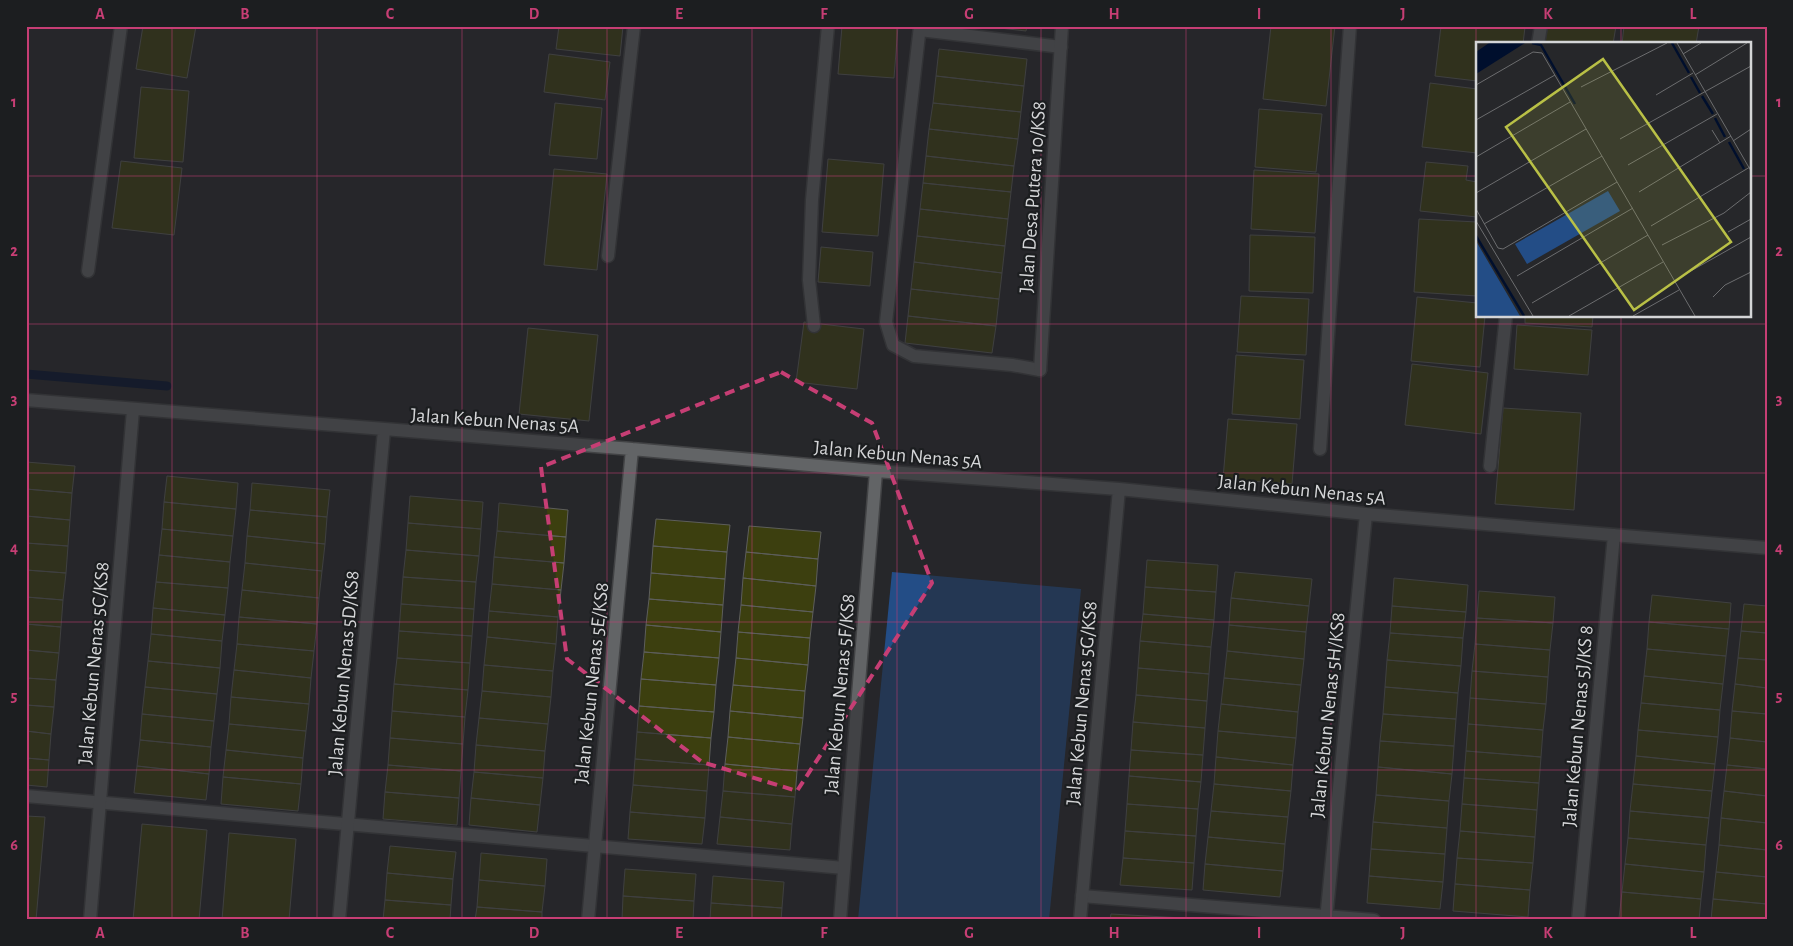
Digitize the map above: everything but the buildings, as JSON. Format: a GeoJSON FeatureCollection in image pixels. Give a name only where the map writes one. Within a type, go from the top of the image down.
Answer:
{"type":"FeatureCollection","features":[{"type":"Feature","properties":{"kind":"street"},"geometry":{"type":"LineString","coordinates":[[88,271],[121,26]]}},
{"type":"Feature","properties":{"kind":"street"},"geometry":{"type":"LineString","coordinates":[[608,256],[634,26]]}},
{"type":"Feature","properties":{"kind":"street"},"geometry":{"type":"LineString","coordinates":[[814,326],[808,280],[812,200],[828,26]]}},
{"type":"Feature","properties":{"kind":"street","name":"Jalan Desa Putera 10/KS8"},"geometry":{"type":"LineString","coordinates":[[920,28],[886,322],[893,345],[914,356],[1012,365],[1040,370],[1062,26]]}},
{"type":"Feature","properties":{"kind":"street"},"geometry":{"type":"LineString","coordinates":[[1320,448],[1350,26]]}},
{"type":"Feature","properties":{"kind":"street"},"geometry":{"type":"LineString","coordinates":[[1538,42],[1541,26]]}},
{"type":"Feature","properties":{"kind":"street"},"geometry":{"type":"LineString","coordinates":[[920,28],[1061,47]]}},
{"type":"Feature","properties":{"kind":"street"},"geometry":{"type":"LineString","coordinates":[[1490,466],[1506,318]]}},
{"type":"Feature","properties":{"kind":"street","name":"Jalan Kebun Nenas 5A"},"geometry":{"type":"LineString","coordinates":[[26,400],[632,449],[876,472],[1119,490],[1366,514],[1767,548]]}},
{"type":"Feature","properties":{"kind":"street","name":"Jalan Kebun Nenas 5C/KS8"},"geometry":{"type":"LineString","coordinates":[[90,920],[133,410]]}},
{"type":"Feature","properties":{"kind":"street","name":"Jalan Kebun Nenas 5D/KS8"},"geometry":{"type":"LineString","coordinates":[[339,920],[384,430]]}},
{"type":"Feature","properties":{"kind":"street","name":"Jalan Kebun Nenas 5E/KS8"},"geometry":{"type":"LineString","coordinates":[[588,920],[632,449]]}},
{"type":"Feature","properties":{"kind":"street","name":"Jalan Kebun Nenas 5F/KS8"},"geometry":{"type":"LineString","coordinates":[[840,920],[876,472]]}},
{"type":"Feature","properties":{"kind":"street","name":"Jalan Kebun Nenas 5G/KS8"},"geometry":{"type":"LineString","coordinates":[[1080,920],[1119,490]]}},
{"type":"Feature","properties":{"kind":"street","name":"Jalan Kebun Nenas 5H/KS8"},"geometry":{"type":"LineString","coordinates":[[1326,918],[1366,514]]}},
{"type":"Feature","properties":{"kind":"street","name":"Jalan Kebun Nenas 5J/KS 8"},"geometry":{"type":"LineString","coordinates":[[1578,920],[1614,535]]}},
{"type":"Feature","properties":{"kind":"street"},"geometry":{"type":"LineString","coordinates":[[26,796],[844,868]]}},
{"type":"Feature","properties":{"kind":"street"},"geometry":{"type":"LineString","coordinates":[[1082,896],[1326,918],[1374,920]]}},
{"type":"Feature","properties":{"kind":"highlighted area"},"geometry":{"type":"Polygon","coordinates":[[[781,372],[872,423],[932,583],[797,791],[702,762],[567,659],[541,467],[781,372]]]}},
{"type":"Feature","properties":{"kind":"shaded area"},"geometry":{"type":"Polygon","coordinates":[[[892,572],[1081,589],[1049,920],[858,920],[892,572]]]}},
{"type":"Feature","properties":{"kind":"waterway"},"geometry":{"type":"LineString","coordinates":[[26,374],[167,386]]}}]}
